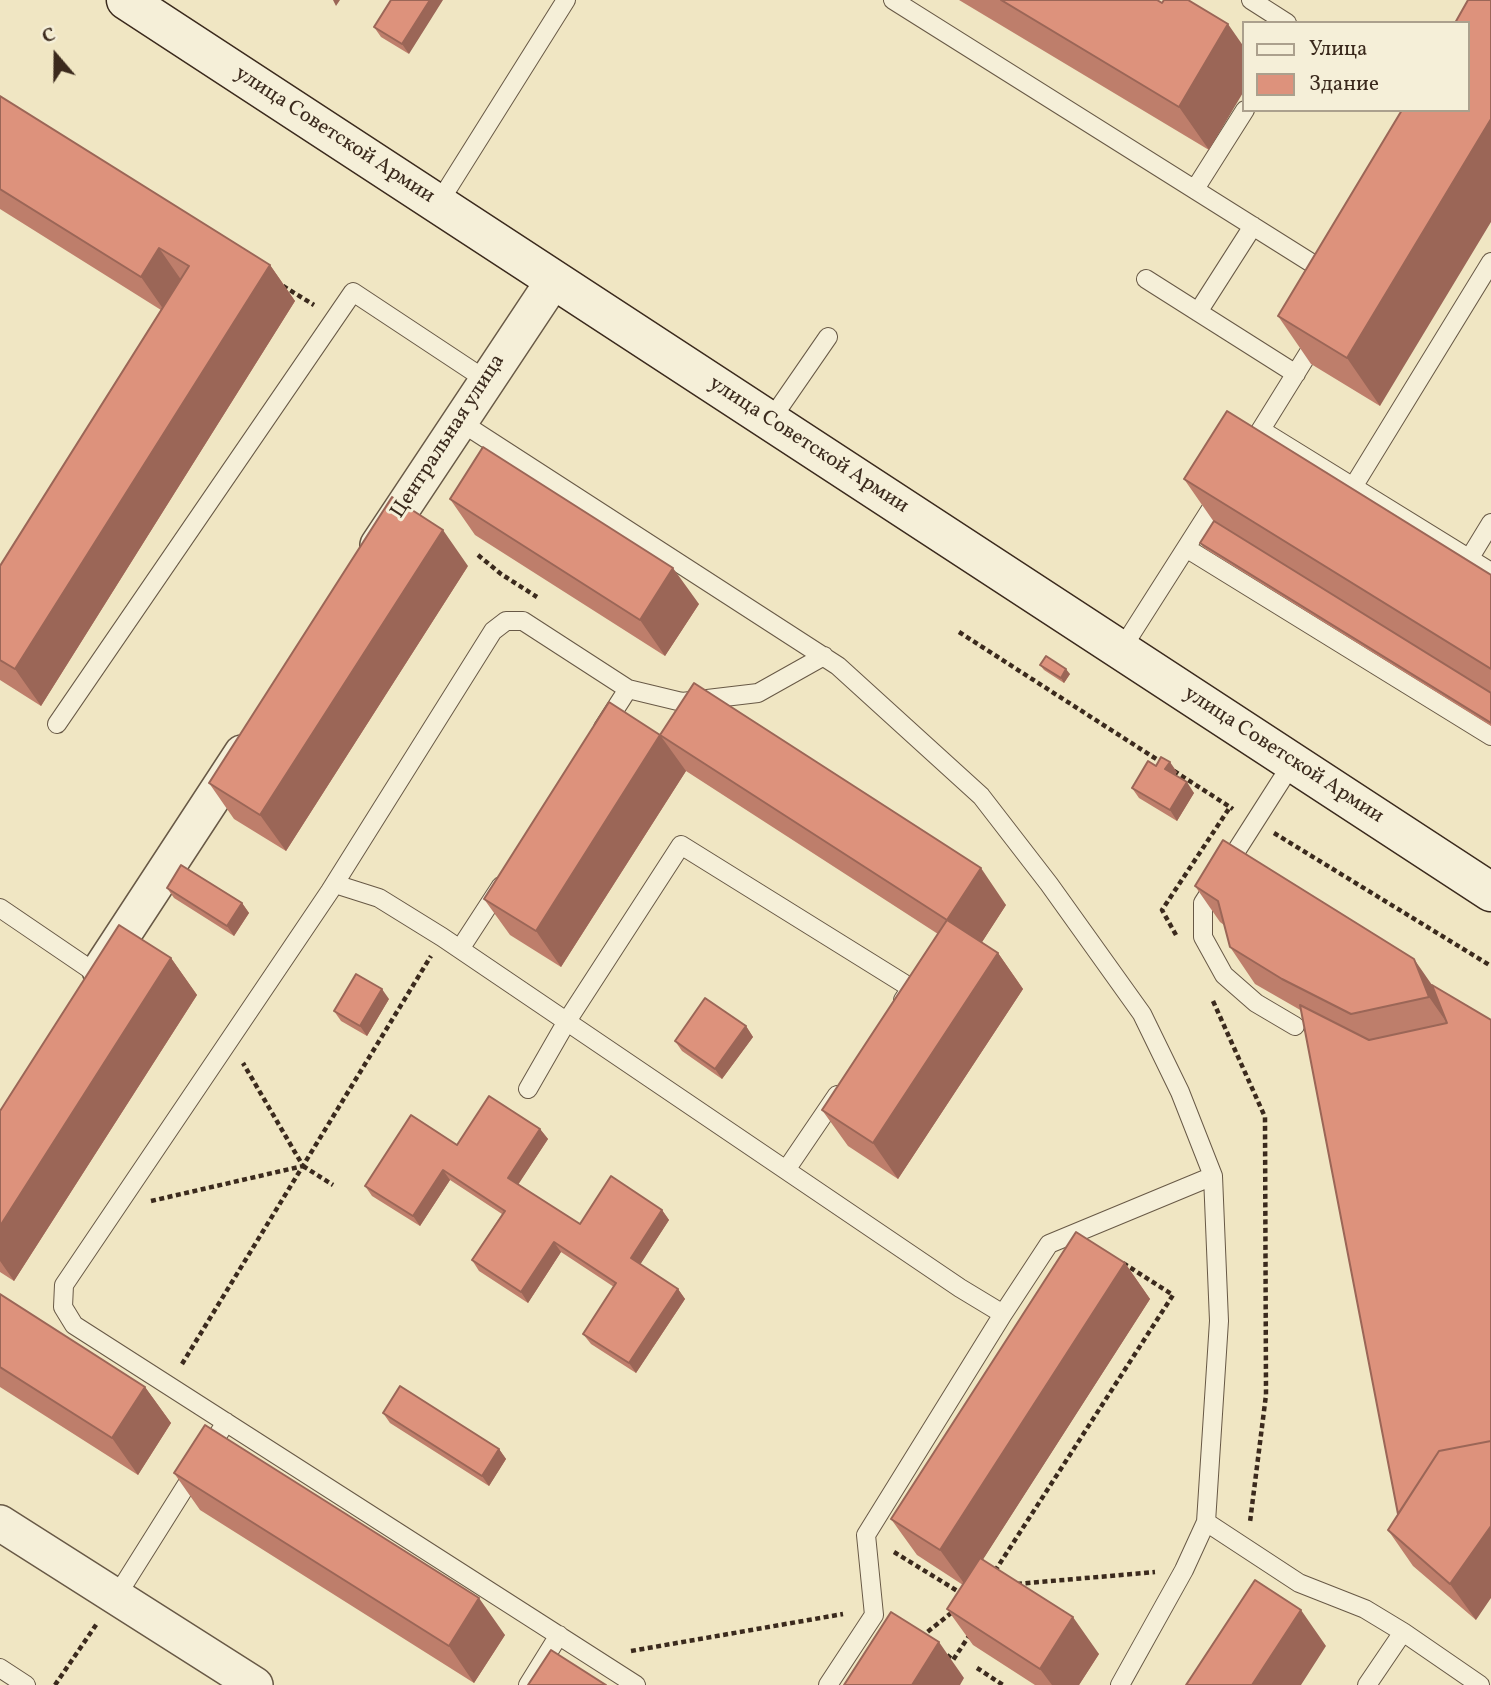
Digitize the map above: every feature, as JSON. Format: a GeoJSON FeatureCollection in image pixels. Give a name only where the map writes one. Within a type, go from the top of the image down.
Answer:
{"type":"FeatureCollection","features":[{"type":"Feature","properties":{"kind":"main road","name":"улица Советской Армии"},"geometry":{"type":"LineString","coordinates":[[126,0],[1491,892]]}},
{"type":"Feature","properties":{"kind":"street","name":"Центральная улица"},"geometry":{"type":"LineString","coordinates":[[361,571],[554,280]]}},
{"type":"Feature","properties":{"kind":"street"},"geometry":{"type":"LineString","coordinates":[[89,985],[256,732]]}},
{"type":"Feature","properties":{"kind":"street"},"geometry":{"type":"LineString","coordinates":[[0,1523],[255,1685]]}},
{"type":"Feature","properties":{"kind":"lane"},"geometry":{"type":"LineString","coordinates":[[438,204],[566,0]]}},
{"type":"Feature","properties":{"kind":"lane"},"geometry":{"type":"LineString","coordinates":[[893,0],[1339,280]]}},
{"type":"Feature","properties":{"kind":"lane"},"geometry":{"type":"LineString","coordinates":[[1251,0],[1284,21]]}},
{"type":"Feature","properties":{"kind":"lane"},"geometry":{"type":"LineString","coordinates":[[1195,189],[1244,112]]}},
{"type":"Feature","properties":{"kind":"lane"},"geometry":{"type":"LineString","coordinates":[[1198,312],[1253,226]]}},
{"type":"Feature","properties":{"kind":"lane"},"geometry":{"type":"LineString","coordinates":[[1353,487],[1491,262]]}},
{"type":"Feature","properties":{"kind":"lane"},"geometry":{"type":"LineString","coordinates":[[1146,279],[1296,374]]}},
{"type":"Feature","properties":{"kind":"lane"},"geometry":{"type":"LineString","coordinates":[[57,724],[354,292],[486,380]]}},
{"type":"Feature","properties":{"kind":"lane"},"geometry":{"type":"LineString","coordinates":[[1241,462],[1326,324]]}},
{"type":"Feature","properties":{"kind":"lane"},"geometry":{"type":"LineString","coordinates":[[771,421],[828,337]]}},
{"type":"Feature","properties":{"kind":"lane"},"geometry":{"type":"LineString","coordinates":[[459,421],[824,656],[905,725],[981,796],[1143,1014],[1180,1092],[1213,1176],[1219,1321],[1206,1522],[1184,1570],[1120,1685]]}},
{"type":"Feature","properties":{"kind":"lane"},"geometry":{"type":"LineString","coordinates":[[1261,430],[1491,572]]}},
{"type":"Feature","properties":{"kind":"lane"},"geometry":{"type":"LineString","coordinates":[[1121,650],[1227,484]]}},
{"type":"Feature","properties":{"kind":"lane"},"geometry":{"type":"LineString","coordinates":[[1469,559],[1491,523]]}},
{"type":"Feature","properties":{"kind":"lane"},"geometry":{"type":"LineString","coordinates":[[1186,548],[1491,736]]}},
{"type":"Feature","properties":{"kind":"lane"},"geometry":{"type":"LineString","coordinates":[[636,1685],[74,1325],[63,1307],[64,1286],[335,884],[493,631],[506,621],[523,621],[628,689],[682,702],[758,693],[824,656]]}},
{"type":"Feature","properties":{"kind":"lane"},"geometry":{"type":"LineString","coordinates":[[591,746],[628,689]]}},
{"type":"Feature","properties":{"kind":"lane"},"geometry":{"type":"LineString","coordinates":[[1293,762],[1203,903],[1203,937],[1224,975],[1256,1003],[1295,1026]]}},
{"type":"Feature","properties":{"kind":"lane"},"geometry":{"type":"LineString","coordinates":[[528,1089],[567,1021],[681,845],[911,988],[896,1011]]}},
{"type":"Feature","properties":{"kind":"lane"},"geometry":{"type":"LineString","coordinates":[[460,949],[511,870]]}},
{"type":"Feature","properties":{"kind":"lane"},"geometry":{"type":"LineString","coordinates":[[335,884],[379,898],[442,937],[960,1288],[1003,1314]]}},
{"type":"Feature","properties":{"kind":"lane"},"geometry":{"type":"LineString","coordinates":[[0,908],[89,985]]}},
{"type":"Feature","properties":{"kind":"lane"},"geometry":{"type":"LineString","coordinates":[[786,1170],[849,1079]]}},
{"type":"Feature","properties":{"kind":"lane"},"geometry":{"type":"LineString","coordinates":[[828,1685],[874,1615],[866,1535],[1049,1244],[1213,1176]]}},
{"type":"Feature","properties":{"kind":"lane"},"geometry":{"type":"LineString","coordinates":[[116,1597],[226,1422]]}},
{"type":"Feature","properties":{"kind":"lane"},"geometry":{"type":"LineString","coordinates":[[1206,1522],[1299,1583],[1365,1609],[1480,1685]]}},
{"type":"Feature","properties":{"kind":"lane"},"geometry":{"type":"LineString","coordinates":[[1367,1685],[1403,1632]]}},
{"type":"Feature","properties":{"kind":"lane"},"geometry":{"type":"LineString","coordinates":[[527,1685],[559,1635]]}},
{"type":"Feature","properties":{"kind":"lane"},"geometry":{"type":"LineString","coordinates":[[0,1668],[26,1685]]}},
{"type":"Feature","properties":{"kind":"path"},"geometry":{"type":"LineString","coordinates":[[278,283],[335,319]]}},
{"type":"Feature","properties":{"kind":"path"},"geometry":{"type":"LineString","coordinates":[[959,632],[1230,807],[1491,967]]}},
{"type":"Feature","properties":{"kind":"path"},"geometry":{"type":"LineString","coordinates":[[1181,943],[1162,909],[1230,807]]}},
{"type":"Feature","properties":{"kind":"path"},"geometry":{"type":"LineString","coordinates":[[169,1385],[442,937]]}},
{"type":"Feature","properties":{"kind":"path"},"geometry":{"type":"LineString","coordinates":[[1211,998],[1265,1117],[1266,1395],[1247,1549]]}},
{"type":"Feature","properties":{"kind":"path"},"geometry":{"type":"LineString","coordinates":[[230,1041],[303,1166],[333,1185]]}},
{"type":"Feature","properties":{"kind":"path"},"geometry":{"type":"LineString","coordinates":[[116,1209],[303,1166]]}},
{"type":"Feature","properties":{"kind":"path"},"geometry":{"type":"LineString","coordinates":[[992,1575],[1172,1294],[1117,1259]]}},
{"type":"Feature","properties":{"kind":"path"},"geometry":{"type":"LineString","coordinates":[[895,1553],[970,1599]]}},
{"type":"Feature","properties":{"kind":"path"},"geometry":{"type":"LineString","coordinates":[[1011,1584],[1184,1570]]}},
{"type":"Feature","properties":{"kind":"path"},"geometry":{"type":"LineString","coordinates":[[55,1685],[116,1597]]}},
{"type":"Feature","properties":{"kind":"path"},"geometry":{"type":"LineString","coordinates":[[920,1639],[960,1606]]}},
{"type":"Feature","properties":{"kind":"path"},"geometry":{"type":"LineString","coordinates":[[594,1658],[874,1609],[931,1646]]}},
{"type":"Feature","properties":{"kind":"path"},"geometry":{"type":"LineString","coordinates":[[942,1653],[953,1660],[971,1632]]}},
{"type":"Feature","properties":{"kind":"path"},"geometry":{"type":"LineString","coordinates":[[977,1668],[1003,1685]]}},
{"type":"Feature","properties":{"kind":"building"},"geometry":{"type":"Polygon","coordinates":[[[391,0],[430,0],[402,44],[374,27],[391,0]]]}},
{"type":"Feature","properties":{"kind":"building"},"geometry":{"type":"Polygon","coordinates":[[[1001,0],[1157,0],[1162,3],[1164,0],[1188,0],[1228,24],[1179,107],[1001,0]]]}},
{"type":"Feature","properties":{"kind":"building"},"geometry":{"type":"Polygon","coordinates":[[[1468,0],[1491,0],[1491,119],[1347,358],[1278,316],[1401,112],[1470,112],[1470,21],[1456,21],[1468,0]]]}},
{"type":"Feature","properties":{"kind":"building"},"geometry":{"type":"Polygon","coordinates":[[[0,96],[270,265],[15,669],[0,660],[0,566],[189,266],[159,248],[141,277],[0,189],[0,96]]]}},
{"type":"Feature","properties":{"kind":"building"},"geometry":{"type":"Polygon","coordinates":[[[1227,411],[1491,575],[1491,669],[1184,479],[1227,411]]]}},
{"type":"Feature","properties":{"kind":"building"},"geometry":{"type":"Polygon","coordinates":[[[483,447],[673,568],[640,620],[450,499],[483,447]]]}},
{"type":"Feature","properties":{"kind":"building"},"geometry":{"type":"Polygon","coordinates":[[[392,497],[443,530],[260,815],[209,783],[392,497]]]}},
{"type":"Feature","properties":{"kind":"building"},"geometry":{"type":"Polygon","coordinates":[[[1214,521],[1491,693],[1491,723],[1200,543],[1214,521]]]}},
{"type":"Feature","properties":{"kind":"building"},"geometry":{"type":"Polygon","coordinates":[[[1046,656],[1066,669],[1061,678],[1040,665],[1046,656]]]}},
{"type":"Feature","properties":{"kind":"building"},"geometry":{"type":"Polygon","coordinates":[[[694,683],[981,868],[947,920],[660,735],[694,683]]]}},
{"type":"Feature","properties":{"kind":"building"},"geometry":{"type":"Polygon","coordinates":[[[609,702],[660,735],[536,931],[484,899],[609,702]]]}},
{"type":"Feature","properties":{"kind":"building"},"geometry":{"type":"Polygon","coordinates":[[[1161,757],[1170,762],[1165,769],[1187,782],[1170,810],[1132,788],[1148,761],[1156,766],[1161,757]]]}},
{"type":"Feature","properties":{"kind":"building"},"geometry":{"type":"Polygon","coordinates":[[[1223,840],[1414,959],[1429,997],[1351,1014],[1282,979],[1230,947],[1218,901],[1195,886],[1223,840]]]}},
{"type":"Feature","properties":{"kind":"building"},"geometry":{"type":"Polygon","coordinates":[[[181,865],[242,903],[227,926],[167,888],[181,865]]]}},
{"type":"Feature","properties":{"kind":"building"},"geometry":{"type":"Polygon","coordinates":[[[947,920],[998,953],[873,1143],[822,1110],[947,920]]]}},
{"type":"Feature","properties":{"kind":"building"},"geometry":{"type":"Polygon","coordinates":[[[119,925],[171,958],[0,1226],[0,1111],[119,925]]]}},
{"type":"Feature","properties":{"kind":"building"},"geometry":{"type":"Polygon","coordinates":[[[356,974],[382,989],[360,1026],[334,1011],[356,974]]]}},
{"type":"Feature","properties":{"kind":"building"},"geometry":{"type":"Polygon","coordinates":[[[1432,985],[1491,1020],[1491,1441],[1439,1451],[1398,1514],[1300,1005],[1369,1040],[1447,1023],[1432,985]]]}},
{"type":"Feature","properties":{"kind":"building"},"geometry":{"type":"Polygon","coordinates":[[[705,998],[746,1026],[715,1069],[675,1041],[705,998]]]}},
{"type":"Feature","properties":{"kind":"building"},"geometry":{"type":"Polygon","coordinates":[[[489,1096],[540,1129],[508,1178],[580,1224],[611,1176],[662,1210],[631,1258],[678,1289],[629,1363],[583,1334],[616,1283],[554,1242],[521,1292],[472,1260],[505,1211],[443,1170],[413,1216],[365,1186],[411,1115],[457,1145],[489,1096]]]}},
{"type":"Feature","properties":{"kind":"building"},"geometry":{"type":"Polygon","coordinates":[[[1076,1232],[1125,1263],[940,1550],[891,1519],[1076,1232]]]}},
{"type":"Feature","properties":{"kind":"building"},"geometry":{"type":"Polygon","coordinates":[[[0,1294],[145,1387],[112,1438],[0,1367],[0,1294]]]}},
{"type":"Feature","properties":{"kind":"building"},"geometry":{"type":"Polygon","coordinates":[[[400,1386],[499,1449],[482,1476],[383,1413],[400,1386]]]}},
{"type":"Feature","properties":{"kind":"building"},"geometry":{"type":"Polygon","coordinates":[[[205,1425],[479,1598],[449,1646],[174,1473],[205,1425]]]}},
{"type":"Feature","properties":{"kind":"building"},"geometry":{"type":"Polygon","coordinates":[[[1491,1441],[1491,1526],[1450,1584],[1388,1530],[1439,1451],[1491,1441]]]}},
{"type":"Feature","properties":{"kind":"building"},"geometry":{"type":"Polygon","coordinates":[[[980,1558],[1073,1617],[1040,1669],[947,1609],[980,1558]]]}},
{"type":"Feature","properties":{"kind":"building"},"geometry":{"type":"Polygon","coordinates":[[[1255,1580],[1301,1610],[1252,1685],[1186,1685],[1255,1580]]]}},
{"type":"Feature","properties":{"kind":"building"},"geometry":{"type":"Polygon","coordinates":[[[891,1612],[939,1642],[912,1685],[844,1685],[891,1612]]]}},
{"type":"Feature","properties":{"kind":"building"},"geometry":{"type":"Polygon","coordinates":[[[551,1650],[606,1685],[528,1685],[551,1650]]]}}]}
